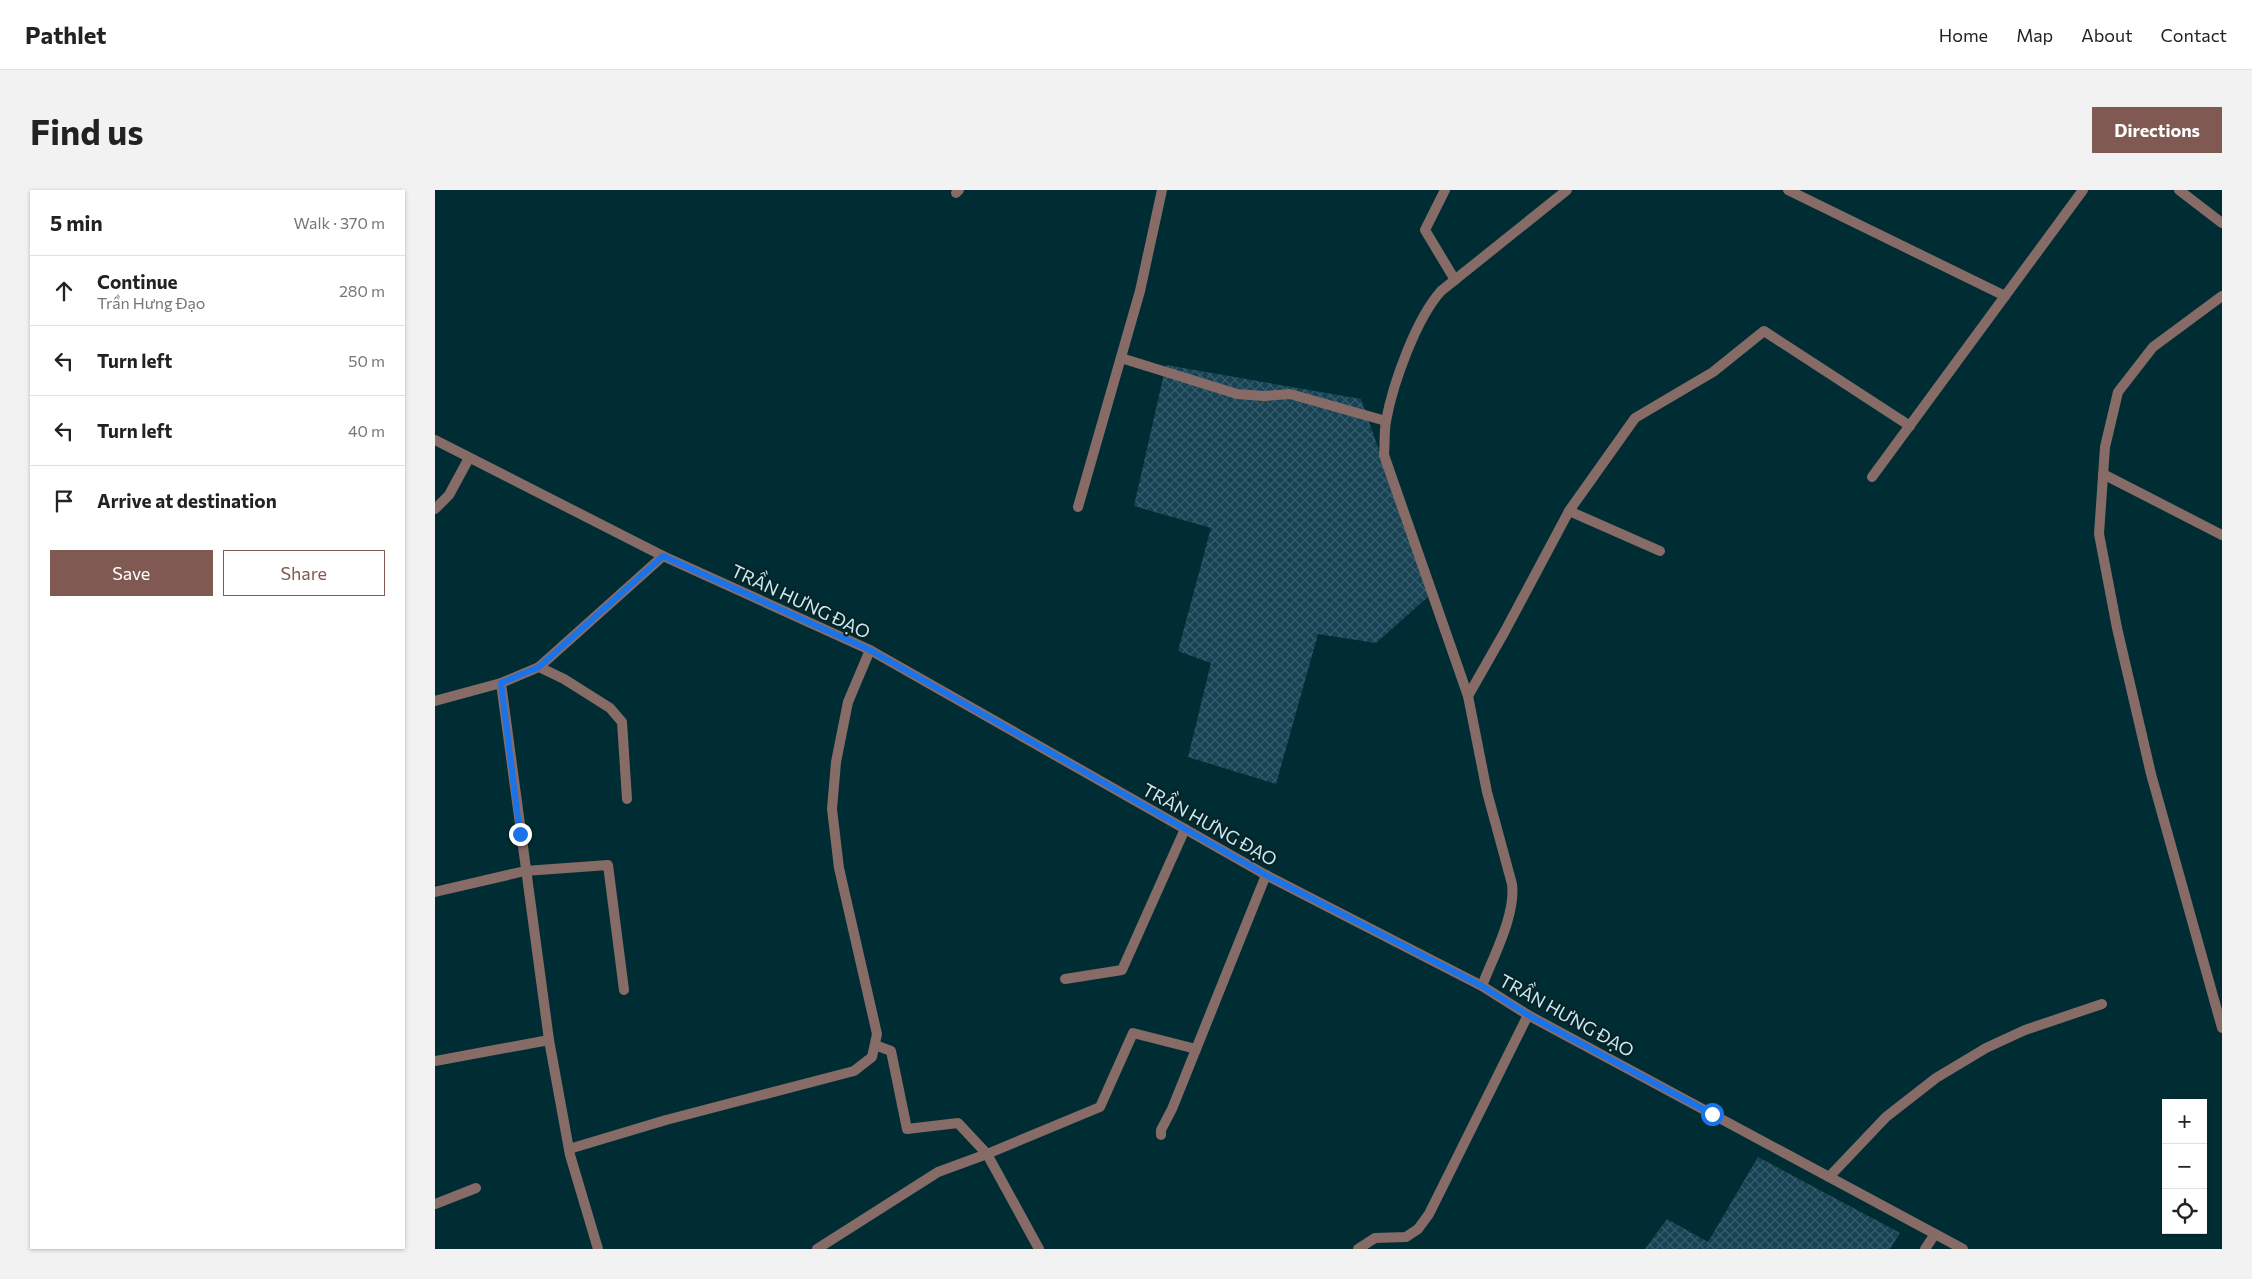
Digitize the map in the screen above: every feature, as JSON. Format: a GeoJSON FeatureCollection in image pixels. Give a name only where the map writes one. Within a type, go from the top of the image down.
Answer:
{"type":"FeatureCollection","features":[{"type":"Feature","properties":{"kind":"street"},"geometry":{"type":"LineString","coordinates":[[1078,507],[1140,291],[1162,190]]}},
{"type":"Feature","properties":{"kind":"street"},"geometry":{"type":"LineString","coordinates":[[1445,190],[1425,230],[1455,280]]}},
{"type":"Feature","properties":{"kind":"street"},"geometry":{"type":"LineString","coordinates":[[1482,986],[1514,898],[1487,792],[1468,696],[1384,455],[1386,422],[1396,386],[1420,320],[1429,304],[1441,291],[1567,190]]}},
{"type":"Feature","properties":{"kind":"street"},"geometry":{"type":"LineString","coordinates":[[1788,190],[2005,296]]}},
{"type":"Feature","properties":{"kind":"street"},"geometry":{"type":"LineString","coordinates":[[1872,477],[2083,190]]}},
{"type":"Feature","properties":{"kind":"street"},"geometry":{"type":"LineString","coordinates":[[2179,190],[2222,223]]}},
{"type":"Feature","properties":{"kind":"street"},"geometry":{"type":"LineString","coordinates":[[2222,296],[2153,347],[2118,392],[2105,447],[2099,534],[2117,628],[2151,774],[2222,1028]]}},
{"type":"Feature","properties":{"kind":"street"},"geometry":{"type":"LineString","coordinates":[[1468,696],[1569,511],[1635,418],[1713,372],[1764,331],[1910,426]]}},
{"type":"Feature","properties":{"kind":"street"},"geometry":{"type":"LineString","coordinates":[[1121,358],[1237,394],[1264,396],[1290,394],[1386,422]]}},
{"type":"Feature","properties":{"kind":"street","name":"TRẦN HƯNG ĐẠO"},"geometry":{"type":"LineString","coordinates":[[435,440],[663,556],[870,650],[1266,875],[1482,986],[1528,1015],[1963,1249]]}},
{"type":"Feature","properties":{"kind":"street"},"geometry":{"type":"LineString","coordinates":[[435,509],[449,495],[469,458]]}},
{"type":"Feature","properties":{"kind":"street"},"geometry":{"type":"LineString","coordinates":[[2103,474],[2222,535]]}},
{"type":"Feature","properties":{"kind":"street"},"geometry":{"type":"LineString","coordinates":[[1569,511],[1660,551]]}},
{"type":"Feature","properties":{"kind":"street"},"geometry":{"type":"LineString","coordinates":[[435,702],[501,683],[539,667],[663,556]]}},
{"type":"Feature","properties":{"kind":"street"},"geometry":{"type":"LineString","coordinates":[[569,1149],[666,1120],[854,1071],[872,1057],[877,1034],[839,868],[832,809],[836,762],[848,702],[870,650]]}},
{"type":"Feature","properties":{"kind":"street"},"geometry":{"type":"LineString","coordinates":[[539,667],[564,679],[610,708],[622,722],[627,799]]}},
{"type":"Feature","properties":{"kind":"street"},"geometry":{"type":"LineString","coordinates":[[501,683],[549,1040],[569,1149],[598,1249]]}},
{"type":"Feature","properties":{"kind":"street"},"geometry":{"type":"LineString","coordinates":[[1065,979],[1122,970],[1185,829]]}},
{"type":"Feature","properties":{"kind":"street"},"geometry":{"type":"LineString","coordinates":[[435,892],[525,871],[608,866],[624,990]]}},
{"type":"Feature","properties":{"kind":"street"},"geometry":{"type":"LineString","coordinates":[[1161,1135],[1161,1130],[1173,1109],[1266,875]]}},
{"type":"Feature","properties":{"kind":"street"},"geometry":{"type":"LineString","coordinates":[[1829,1177],[1887,1117],[1936,1078],[1986,1048],[2025,1030],[2102,1004]]}},
{"type":"Feature","properties":{"kind":"street"},"geometry":{"type":"LineString","coordinates":[[1358,1249],[1375,1238],[1406,1237],[1418,1229],[1429,1214],[1528,1015]]}},
{"type":"Feature","properties":{"kind":"street"},"geometry":{"type":"LineString","coordinates":[[817,1249],[938,1172],[987,1154],[1100,1107],[1133,1033],[1196,1049]]}},
{"type":"Feature","properties":{"kind":"street"},"geometry":{"type":"LineString","coordinates":[[435,1061],[549,1040]]}},
{"type":"Feature","properties":{"kind":"street"},"geometry":{"type":"LineString","coordinates":[[875,1044],[891,1052],[907,1129],[958,1123],[987,1154],[1039,1249]]}},
{"type":"Feature","properties":{"kind":"street"},"geometry":{"type":"LineString","coordinates":[[435,1204],[476,1188]]}},
{"type":"Feature","properties":{"kind":"street"},"geometry":{"type":"LineString","coordinates":[[1925,1249],[1935,1234]]}},
{"type":"Feature","properties":{"kind":"building"},"geometry":{"type":"Polygon","coordinates":[[[1166,365],[1361,399],[1430,595],[1376,643],[1318,634],[1276,784],[1188,757],[1211,663],[1178,651],[1211,528],[1134,506],[1166,365]]]}},
{"type":"Feature","properties":{"kind":"building"},"geometry":{"type":"Polygon","coordinates":[[[1758,1157],[1900,1233],[1890,1249],[1645,1249],[1667,1219],[1708,1242],[1758,1157]]]}},
{"type":"Feature","properties":{"kind":"route"},"geometry":{"type":"LineString","coordinates":[[520,834],[501,683],[539,667],[663,556],[870,650],[1266,875],[1482,986],[1528,1015],[1712,1114]]}}]}
